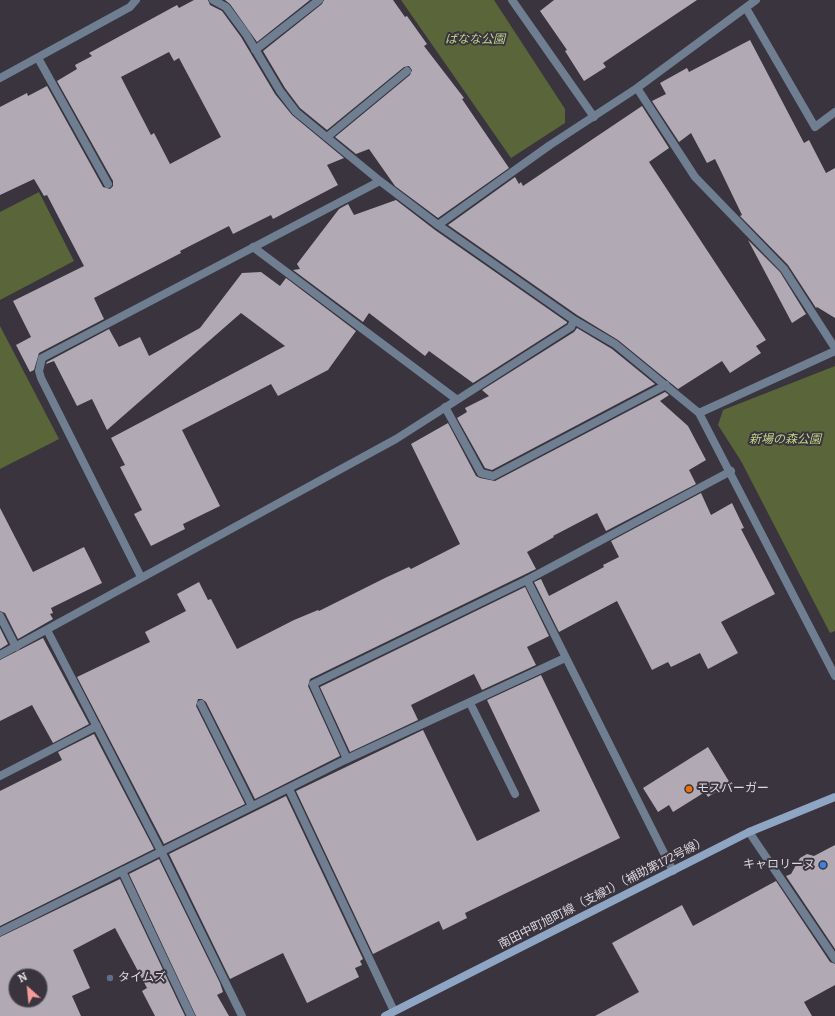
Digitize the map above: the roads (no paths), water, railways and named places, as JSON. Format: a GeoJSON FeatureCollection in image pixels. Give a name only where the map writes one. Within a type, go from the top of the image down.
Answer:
{"type":"FeatureCollection","features":[{"type":"Feature","properties":{"kind":"main road","name":"南田中町旭町線（支線1）（補助第172号線）"},"geometry":{"type":"LineString","coordinates":[[385,1016],[749,832],[835,797]]}},
{"type":"Feature","properties":{"kind":"street"},"geometry":{"type":"LineString","coordinates":[[0,78],[130,7],[136,0]]}},
{"type":"Feature","properties":{"kind":"street"},"geometry":{"type":"LineString","coordinates":[[213,0],[226,7],[280,91],[296,112],[380,181],[438,225],[574,320],[615,344],[699,413],[731,471],[835,676]]}},
{"type":"Feature","properties":{"kind":"street"},"geometry":{"type":"LineString","coordinates":[[255,50],[319,0]]}},
{"type":"Feature","properties":{"kind":"street"},"geometry":{"type":"LineString","coordinates":[[512,0],[594,117]]}},
{"type":"Feature","properties":{"kind":"street"},"geometry":{"type":"LineString","coordinates":[[438,225],[550,145],[638,88],[756,0]]}},
{"type":"Feature","properties":{"kind":"street"},"geometry":{"type":"LineString","coordinates":[[746,8],[815,127],[835,112]]}},
{"type":"Feature","properties":{"kind":"street"},"geometry":{"type":"LineString","coordinates":[[38,58],[108,184]]}},
{"type":"Feature","properties":{"kind":"street"},"geometry":{"type":"LineString","coordinates":[[327,137],[407,71]]}},
{"type":"Feature","properties":{"kind":"street"},"geometry":{"type":"LineString","coordinates":[[638,88],[695,178],[784,269],[835,348]]}},
{"type":"Feature","properties":{"kind":"street"},"geometry":{"type":"LineString","coordinates":[[141,577],[41,378],[39,371],[42,358],[380,181]]}},
{"type":"Feature","properties":{"kind":"street"},"geometry":{"type":"LineString","coordinates":[[253,247],[456,399]]}},
{"type":"Feature","properties":{"kind":"street"},"geometry":{"type":"LineString","coordinates":[[0,655],[396,439],[456,399],[571,327],[574,320]]}},
{"type":"Feature","properties":{"kind":"street"},"geometry":{"type":"LineString","coordinates":[[699,413],[835,351]]}},
{"type":"Feature","properties":{"kind":"street"},"geometry":{"type":"LineString","coordinates":[[445,407],[481,473],[493,476],[666,385]]}},
{"type":"Feature","properties":{"kind":"street"},"geometry":{"type":"LineString","coordinates":[[347,759],[313,684],[527,580],[731,471]]}},
{"type":"Feature","properties":{"kind":"street"},"geometry":{"type":"LineString","coordinates":[[527,580],[673,871]]}},
{"type":"Feature","properties":{"kind":"street"},"geometry":{"type":"LineString","coordinates":[[0,616],[16,647]]}},
{"type":"Feature","properties":{"kind":"street"},"geometry":{"type":"LineString","coordinates":[[47,630],[161,851],[242,1016]]}},
{"type":"Feature","properties":{"kind":"street"},"geometry":{"type":"LineString","coordinates":[[0,932],[347,759],[565,658]]}},
{"type":"Feature","properties":{"kind":"street"},"geometry":{"type":"LineString","coordinates":[[470,703],[515,794]]}},
{"type":"Feature","properties":{"kind":"street"},"geometry":{"type":"LineString","coordinates":[[201,704],[252,806]]}},
{"type":"Feature","properties":{"kind":"street"},"geometry":{"type":"LineString","coordinates":[[0,776],[97,726]]}},
{"type":"Feature","properties":{"kind":"street"},"geometry":{"type":"LineString","coordinates":[[288,789],[394,1011]]}},
{"type":"Feature","properties":{"kind":"street"},"geometry":{"type":"LineString","coordinates":[[749,832],[835,958]]}},
{"type":"Feature","properties":{"kind":"street"},"geometry":{"type":"LineString","coordinates":[[122,870],[191,1016]]}},
{"type":"Feature","properties":{"kind":"place","name":"モスバーガー"},"geometry":{"type":"Point","coordinates":[689,789]}},
{"type":"Feature","properties":{"kind":"place","name":"キャロリーヌ"},"geometry":{"type":"Point","coordinates":[823,865]}},
{"type":"Feature","properties":{"kind":"place","name":"タイムズ"},"geometry":{"type":"Point","coordinates":[110,978]}},
{"type":"Feature","properties":{"kind":"park label","name":"ばなな公園"},"geometry":{"type":"Point","coordinates":[475,40]}},
{"type":"Feature","properties":{"kind":"park label","name":"新場の森公園"},"geometry":{"type":"Point","coordinates":[785,440]}}]}
